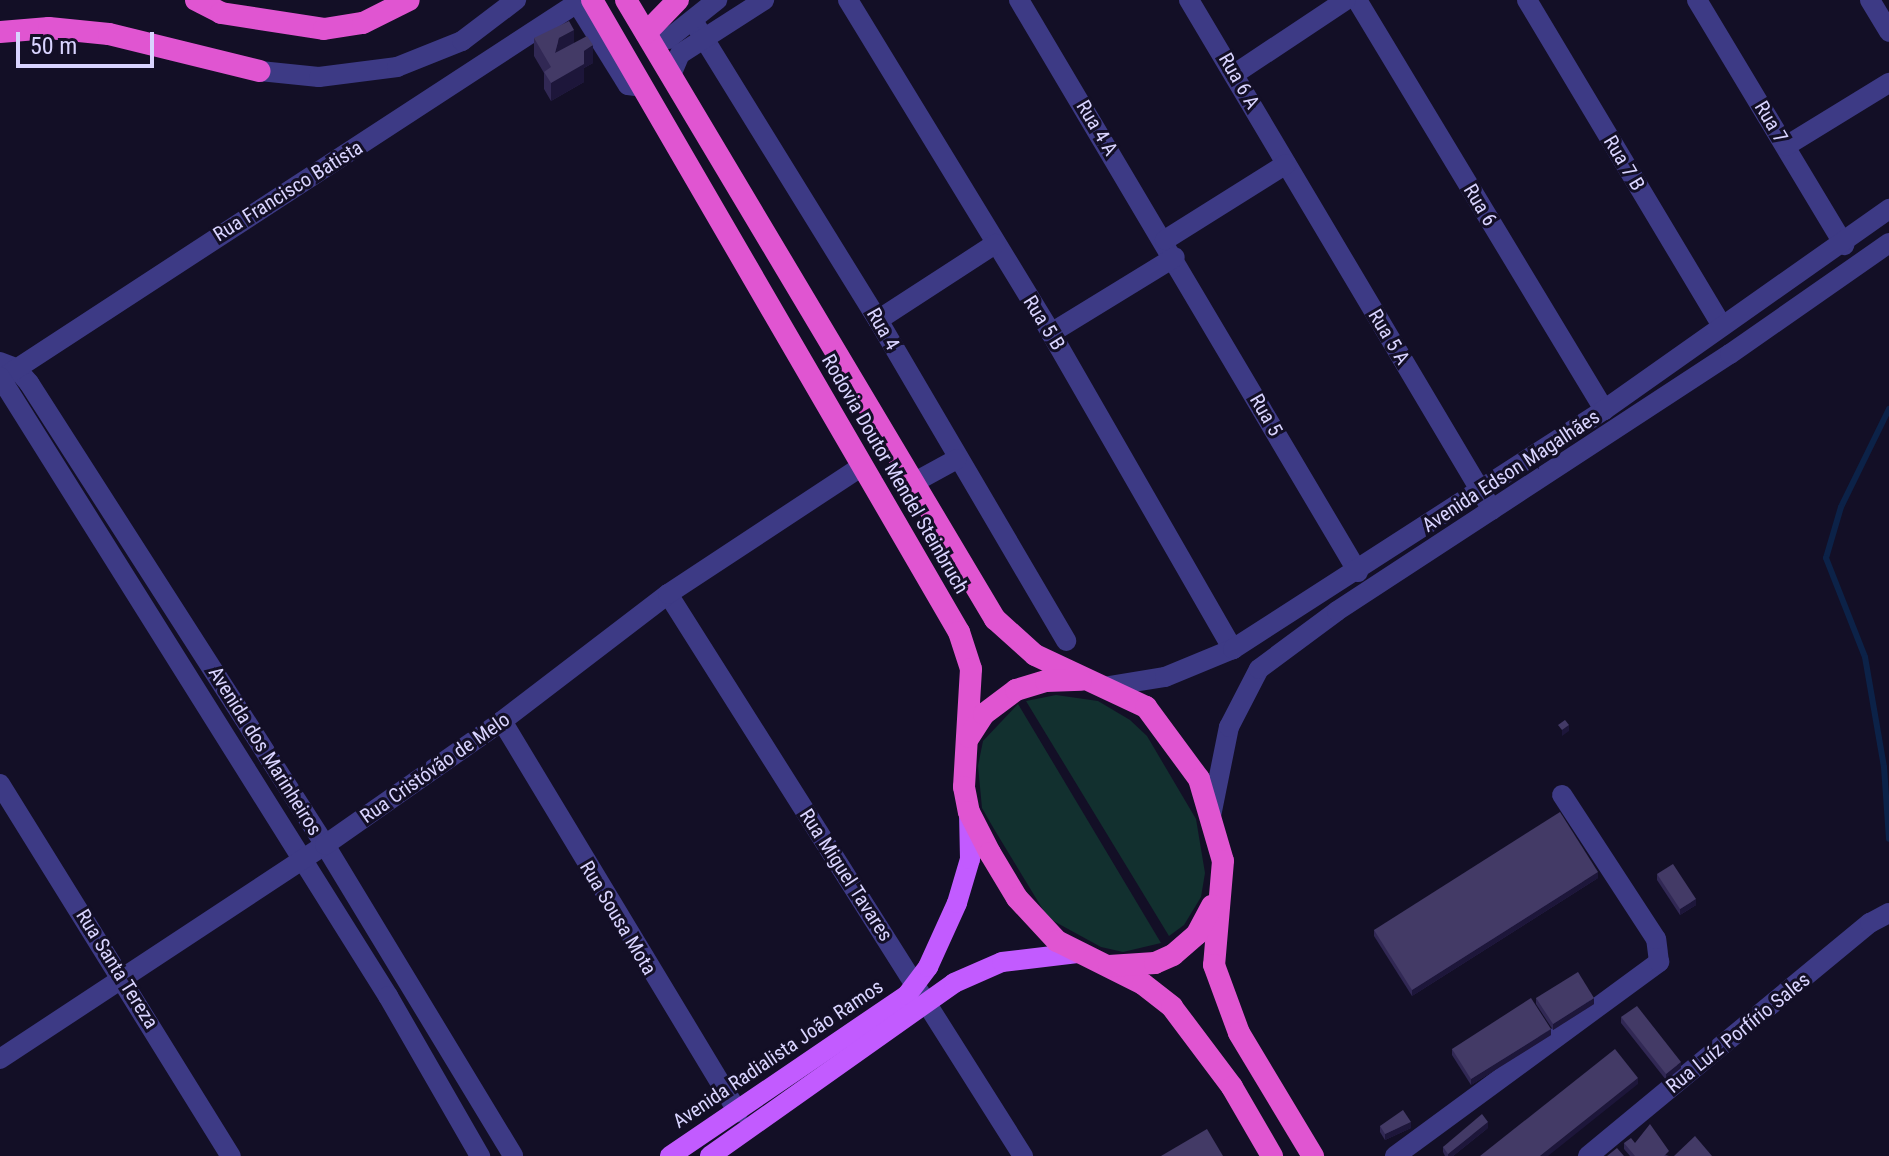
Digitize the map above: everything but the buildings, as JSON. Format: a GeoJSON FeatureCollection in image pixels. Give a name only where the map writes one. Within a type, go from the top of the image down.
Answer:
{"type":"FeatureCollection","features":[{"type":"Feature","properties":{"kind":"highway"},"geometry":{"type":"LineString","coordinates":[[196,0],[221,13],[324,29],[363,23],[409,0]]}},
{"type":"Feature","properties":{"kind":"highway","name":"Rodovia Doutor Mendel Steinbruch"},"geometry":{"type":"LineString","coordinates":[[626,0],[995,619],[1035,655],[1082,680],[1109,686],[1146,707],[1161,723],[1199,779],[1223,861],[1217,897],[1214,965],[1225,1002],[1313,1156]]}},
{"type":"Feature","properties":{"kind":"highway"},"geometry":{"type":"LineString","coordinates":[[648,37],[678,0]]}},
{"type":"Feature","properties":{"kind":"highway","name":"Rodovia Doutor Mendel Steinbruch"},"geometry":{"type":"LineString","coordinates":[[581,1],[642,87],[959,632],[971,669],[968,738],[962,764],[969,812],[1017,898],[1040,926],[1077,953],[1143,984],[1172,1007],[1232,1087],[1272,1156]]}},
{"type":"Feature","properties":{"kind":"highway"},"geometry":{"type":"LineString","coordinates":[[0,32],[49,28],[109,34],[260,71]]}},
{"type":"Feature","properties":{"kind":"highway"},"geometry":{"type":"LineString","coordinates":[[968,738],[984,714],[1016,690],[1046,681],[1082,680]]}},
{"type":"Feature","properties":{"kind":"highway"},"geometry":{"type":"LineString","coordinates":[[1104,966],[1155,963],[1173,955],[1197,934],[1217,897]]}},
{"type":"Feature","properties":{"kind":"main road","name":"Avenida Radialista João Ramos"},"geometry":{"type":"LineString","coordinates":[[710,1156],[922,993],[957,903],[970,859],[969,812]]}},
{"type":"Feature","properties":{"kind":"main road","name":"Avenida Radialista João Ramos"},"geometry":{"type":"LineString","coordinates":[[670,1156],[893,1007],[1002,962],[1077,953]]}},
{"type":"Feature","properties":{"kind":"street"},"geometry":{"type":"LineString","coordinates":[[260,71],[347,76],[397,67],[462,41],[516,0]]}},
{"type":"Feature","properties":{"kind":"street"},"geometry":{"type":"LineString","coordinates":[[671,75],[675,59],[717,0]]}},
{"type":"Feature","properties":{"kind":"street"},"geometry":{"type":"LineString","coordinates":[[648,37],[668,39],[699,29],[764,0]]}},
{"type":"Feature","properties":{"kind":"street","name":"Rua 5 B"},"geometry":{"type":"LineString","coordinates":[[848,0],[1051,333],[1233,649]]}},
{"type":"Feature","properties":{"kind":"street","name":"Rua 4 A"},"geometry":{"type":"LineString","coordinates":[[1019,0],[1170,248]]}},
{"type":"Feature","properties":{"kind":"street","name":"Rua 6 A"},"geometry":{"type":"LineString","coordinates":[[1189,0],[1236,73],[1286,164]]}},
{"type":"Feature","properties":{"kind":"street"},"geometry":{"type":"LineString","coordinates":[[1236,73],[1346,0]]}},
{"type":"Feature","properties":{"kind":"street","name":"Rua 6"},"geometry":{"type":"LineString","coordinates":[[1357,0],[1604,410]]}},
{"type":"Feature","properties":{"kind":"street","name":"Rua 7 B"},"geometry":{"type":"LineString","coordinates":[[1527,0],[1722,326],[1730,354]]}},
{"type":"Feature","properties":{"kind":"street","name":"Rua 7"},"geometry":{"type":"LineString","coordinates":[[1697,0],[1844,245]]}},
{"type":"Feature","properties":{"kind":"street"},"geometry":{"type":"LineString","coordinates":[[1870,0],[1889,32]]}},
{"type":"Feature","properties":{"kind":"street","name":"Rua Francisco Batista"},"geometry":{"type":"LineString","coordinates":[[3,373],[581,1]]}},
{"type":"Feature","properties":{"kind":"street","name":"Rua 4"},"geometry":{"type":"LineString","coordinates":[[699,29],[878,320],[1066,641]]}},
{"type":"Feature","properties":{"kind":"street"},"geometry":{"type":"LineString","coordinates":[[1786,146],[1889,83]]}},
{"type":"Feature","properties":{"kind":"street"},"geometry":{"type":"LineString","coordinates":[[1051,333],[1286,164]]}},
{"type":"Feature","properties":{"kind":"street","name":"Rua 5 A"},"geometry":{"type":"LineString","coordinates":[[1286,164],[1492,510]]}},
{"type":"Feature","properties":{"kind":"street","name":"Avenida Edson Magalhães"},"geometry":{"type":"LineString","coordinates":[[1109,686],[1165,677],[1233,649],[1358,572],[1604,410],[1844,245],[1889,209]]}},
{"type":"Feature","properties":{"kind":"street","name":"Avenida Edson Magalhães"},"geometry":{"type":"LineString","coordinates":[[1211,816],[1229,727],[1259,669],[1337,611],[1730,354],[1889,243]]}},
{"type":"Feature","properties":{"kind":"street"},"geometry":{"type":"LineString","coordinates":[[878,320],[995,244]]}},
{"type":"Feature","properties":{"kind":"street","name":"Rua 5"},"geometry":{"type":"LineString","coordinates":[[1170,248],[1358,572]]}},
{"type":"Feature","properties":{"kind":"street","name":"Avenida dos Marinheiros"},"geometry":{"type":"LineString","coordinates":[[3,373],[229,693],[408,981],[504,1153]]}},
{"type":"Feature","properties":{"kind":"street","name":"Avenida dos Marinheiros"},"geometry":{"type":"LineString","coordinates":[[3,373],[207,708],[388,996],[480,1156]]}},
{"type":"Feature","properties":{"kind":"street"},"geometry":{"type":"LineString","coordinates":[[913,483],[957,459]]}},
{"type":"Feature","properties":{"kind":"street","name":"Rua Cristóvão de Melo"},"geometry":{"type":"LineString","coordinates":[[0,1059],[121,976],[325,845],[502,721],[668,594],[862,466]]}},
{"type":"Feature","properties":{"kind":"street","name":"Rua Miguel Tavares"},"geometry":{"type":"LineString","coordinates":[[668,594],[1023,1156]]}},
{"type":"Feature","properties":{"kind":"street"},"geometry":{"type":"LineString","coordinates":[[207,708],[229,693]]}},
{"type":"Feature","properties":{"kind":"street","name":"Rua Sousa Mota"},"geometry":{"type":"LineString","coordinates":[[502,721],[738,1112]]}},
{"type":"Feature","properties":{"kind":"street","name":"Rua Santa Tereza"},"geometry":{"type":"LineString","coordinates":[[0,784],[231,1156]]}},
{"type":"Feature","properties":{"kind":"street"},"geometry":{"type":"LineString","coordinates":[[1395,1156],[1659,962],[1656,939],[1562,795]]}},
{"type":"Feature","properties":{"kind":"street","name":"Rua Luíz Porfírio Sales"},"geometry":{"type":"LineString","coordinates":[[1588,1156],[1870,923],[1889,913]]}},
{"type":"Feature","properties":{"kind":"street"},"geometry":{"type":"LineString","coordinates":[[388,996],[408,981]]}},
{"type":"Feature","properties":{"kind":"green space"},"geometry":{"type":"Polygon","coordinates":[[[1056,695],[1098,701],[1130,720],[1147,736],[1196,819],[1205,873],[1201,897],[1184,925],[1169,936],[1026,701],[1056,695]]]}},
{"type":"Feature","properties":{"kind":"green space"},"geometry":{"type":"Polygon","coordinates":[[[1018,704],[1161,943],[1123,952],[1101,947],[1048,918],[994,829],[982,808],[978,766],[983,741],[1018,704]]]}},
{"type":"Feature","properties":{"kind":"waterway"},"geometry":{"type":"LineString","coordinates":[[1889,409],[1841,507],[1826,558],[1865,657],[1884,767],[1889,839]]}}]}
